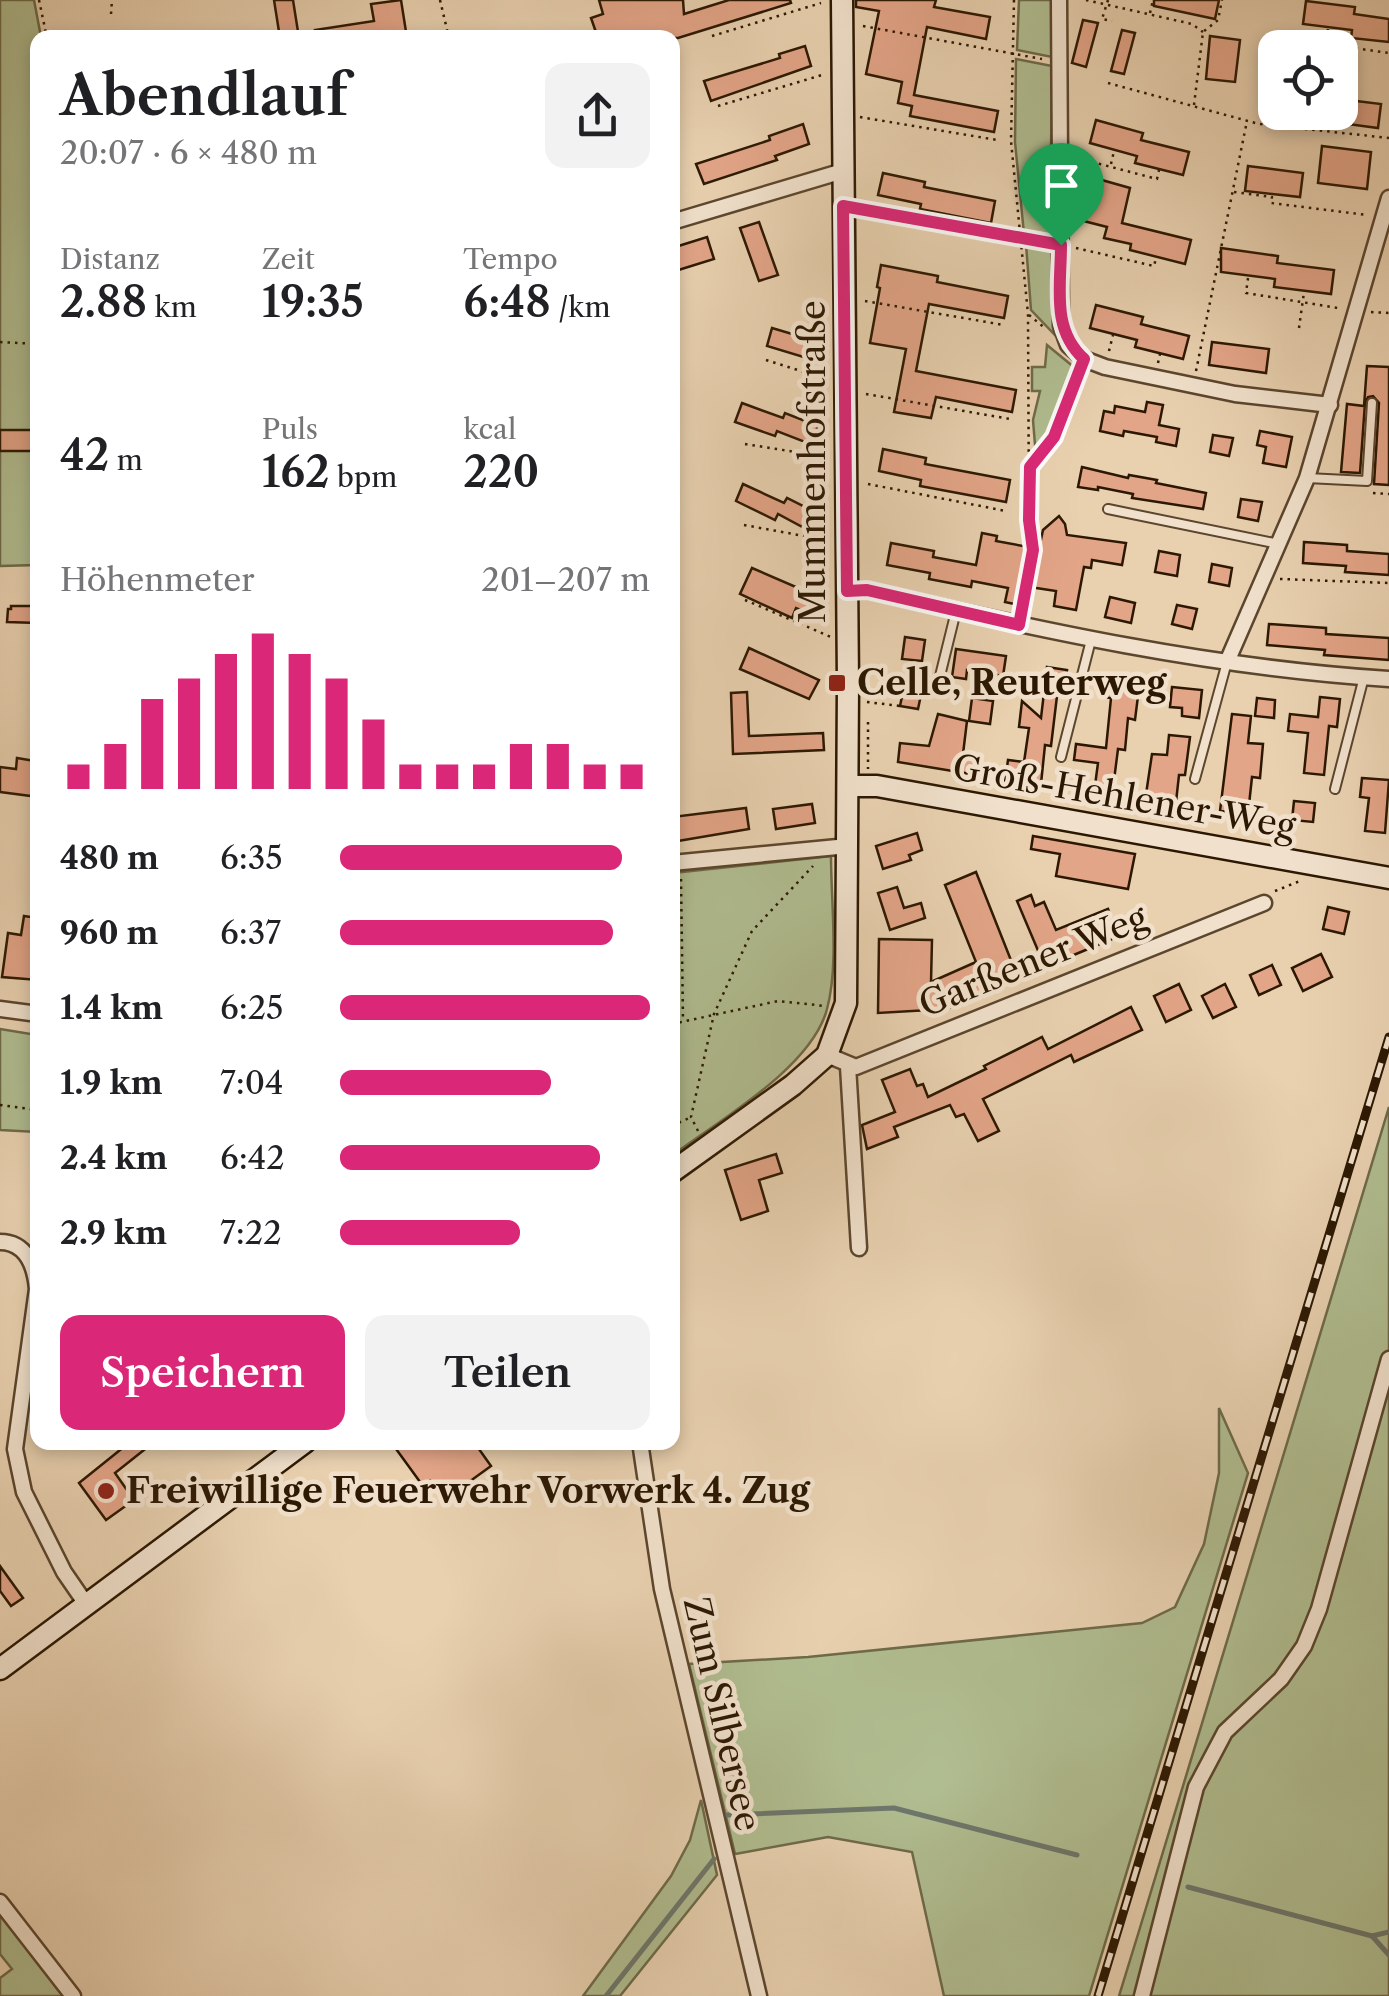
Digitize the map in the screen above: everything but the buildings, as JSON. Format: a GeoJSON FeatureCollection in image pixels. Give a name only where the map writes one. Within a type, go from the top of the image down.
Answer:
{"type":"FeatureCollection","features":[{"type":"Feature","properties":{"kind":"street","name":"Mummenhofstraße"},"geometry":{"type":"LineString","coordinates":[[706,1146],[793,1085],[827,1055],[846,1003],[840,846],[848,786],[842,0]]}},
{"type":"Feature","properties":{"kind":"street"},"geometry":{"type":"LineString","coordinates":[[1059,0],[1061,326],[1068,345],[1084,359],[1194,387],[1330,405]]}},
{"type":"Feature","properties":{"kind":"street"},"geometry":{"type":"LineString","coordinates":[[680,220],[843,171]]}},
{"type":"Feature","properties":{"kind":"street"},"geometry":{"type":"LineString","coordinates":[[1226,662],[1307,478],[1389,198]]}},
{"type":"Feature","properties":{"kind":"street"},"geometry":{"type":"LineString","coordinates":[[847,591],[867,590],[1092,640],[1226,662],[1288,672],[1389,679]]}},
{"type":"Feature","properties":{"kind":"street","name":"Groß-Hehlener-Weg"},"geometry":{"type":"LineString","coordinates":[[848,786],[877,786],[1389,878]]}},
{"type":"Feature","properties":{"kind":"street"},"geometry":{"type":"LineString","coordinates":[[680,863],[840,846]]}},
{"type":"Feature","properties":{"kind":"street","name":"Garßener Weg"},"geometry":{"type":"LineString","coordinates":[[848,1066],[856,1067],[1264,904]]}},
{"type":"Feature","properties":{"kind":"street"},"geometry":{"type":"LineString","coordinates":[[0,1009],[30,1013]]}},
{"type":"Feature","properties":{"kind":"street"},"geometry":{"type":"LineString","coordinates":[[827,1055],[848,1066],[859,1248]]}},
{"type":"Feature","properties":{"kind":"street"},"geometry":{"type":"LineString","coordinates":[[680,1166],[706,1146]]}},
{"type":"Feature","properties":{"kind":"street"},"geometry":{"type":"LineString","coordinates":[[0,1242],[8,1242],[30,1259]]}},
{"type":"Feature","properties":{"kind":"street"},"geometry":{"type":"LineString","coordinates":[[30,1340],[15,1449],[24,1492],[64,1572],[86,1604]]}},
{"type":"Feature","properties":{"kind":"street"},"geometry":{"type":"LineString","coordinates":[[1142,1996],[1196,1788],[1209,1758],[1225,1732],[1280,1678],[1304,1646],[1319,1610],[1389,1358]]}},
{"type":"Feature","properties":{"kind":"street"},"geometry":{"type":"LineString","coordinates":[[0,1669],[295,1450]]}},
{"type":"Feature","properties":{"kind":"street","name":"Zum Silbersee"},"geometry":{"type":"LineString","coordinates":[[641,1450],[662,1589],[759,1996]]}},
{"type":"Feature","properties":{"kind":"street"},"geometry":{"type":"LineString","coordinates":[[0,1902],[73,1996]]}},
{"type":"Feature","properties":{"kind":"lane"},"geometry":{"type":"LineString","coordinates":[[1307,478],[1366,481],[1372,403]]}},
{"type":"Feature","properties":{"kind":"lane"},"geometry":{"type":"LineString","coordinates":[[1108,509],[1279,544]]}},
{"type":"Feature","properties":{"kind":"lane"},"geometry":{"type":"LineString","coordinates":[[938,680],[956,611]]}},
{"type":"Feature","properties":{"kind":"lane"},"geometry":{"type":"LineString","coordinates":[[1061,757],[1092,640]]}},
{"type":"Feature","properties":{"kind":"lane"},"geometry":{"type":"LineString","coordinates":[[1195,778],[1226,662]]}},
{"type":"Feature","properties":{"kind":"lane"},"geometry":{"type":"LineString","coordinates":[[1335,789],[1364,677]]}},
{"type":"Feature","properties":{"kind":"path"},"geometry":{"type":"LineString","coordinates":[[38,0],[46,30]]}},
{"type":"Feature","properties":{"kind":"path"},"geometry":{"type":"LineString","coordinates":[[111,14],[112,0]]}},
{"type":"Feature","properties":{"kind":"path"},"geometry":{"type":"LineString","coordinates":[[440,0],[447,30]]}},
{"type":"Feature","properties":{"kind":"path"},"geometry":{"type":"LineString","coordinates":[[712,36],[830,0]]}},
{"type":"Feature","properties":{"kind":"path"},"geometry":{"type":"LineString","coordinates":[[1014,0],[1011,142],[1028,314],[1029,520],[1033,550],[1019,625]]}},
{"type":"Feature","properties":{"kind":"path"},"geometry":{"type":"LineString","coordinates":[[1086,0],[1192,24],[1203,32]]}},
{"type":"Feature","properties":{"kind":"path"},"geometry":{"type":"LineString","coordinates":[[1149,14],[1153,0]]}},
{"type":"Feature","properties":{"kind":"path"},"geometry":{"type":"LineString","coordinates":[[1194,106],[1203,32],[1218,20],[1222,0]]}},
{"type":"Feature","properties":{"kind":"path"},"geometry":{"type":"LineString","coordinates":[[1107,2],[1102,19],[1112,21]]}},
{"type":"Feature","properties":{"kind":"path"},"geometry":{"type":"LineString","coordinates":[[1192,24],[1194,15]]}},
{"type":"Feature","properties":{"kind":"path"},"geometry":{"type":"LineString","coordinates":[[842,22],[1060,63]]}},
{"type":"Feature","properties":{"kind":"path"},"geometry":{"type":"LineString","coordinates":[[1328,29],[1326,44],[1389,52]]}},
{"type":"Feature","properties":{"kind":"path"},"geometry":{"type":"LineString","coordinates":[[1376,51],[1377,42]]}},
{"type":"Feature","properties":{"kind":"path"},"geometry":{"type":"LineString","coordinates":[[718,106],[842,68]]}},
{"type":"Feature","properties":{"kind":"path"},"geometry":{"type":"LineString","coordinates":[[1108,83],[1258,123]]}},
{"type":"Feature","properties":{"kind":"path"},"geometry":{"type":"LineString","coordinates":[[842,114],[996,140]]}},
{"type":"Feature","properties":{"kind":"path"},"geometry":{"type":"LineString","coordinates":[[1194,387],[1247,121]]}},
{"type":"Feature","properties":{"kind":"path"},"geometry":{"type":"LineString","coordinates":[[1313,130],[1389,138]]}},
{"type":"Feature","properties":{"kind":"path"},"geometry":{"type":"LineString","coordinates":[[1353,134],[1354,130]]}},
{"type":"Feature","properties":{"kind":"path"},"geometry":{"type":"LineString","coordinates":[[1110,167],[1114,151]]}},
{"type":"Feature","properties":{"kind":"path"},"geometry":{"type":"LineString","coordinates":[[1061,154],[1157,179],[1159,170]]}},
{"type":"Feature","properties":{"kind":"path"},"geometry":{"type":"LineString","coordinates":[[1234,192],[1272,197],[1271,204],[1384,217]]}},
{"type":"Feature","properties":{"kind":"path"},"geometry":{"type":"LineString","coordinates":[[843,206],[1061,245],[1154,266],[1156,258]]}},
{"type":"Feature","properties":{"kind":"path"},"geometry":{"type":"LineString","coordinates":[[1248,278],[1246,293],[1389,313]]}},
{"type":"Feature","properties":{"kind":"path"},"geometry":{"type":"LineString","coordinates":[[1299,328],[1304,292]]}},
{"type":"Feature","properties":{"kind":"path"},"geometry":{"type":"LineString","coordinates":[[844,298],[1004,325]]}},
{"type":"Feature","properties":{"kind":"path"},"geometry":{"type":"LineString","coordinates":[[0,342],[30,344]]}},
{"type":"Feature","properties":{"kind":"path"},"geometry":{"type":"LineString","coordinates":[[1030,467],[1054,437],[1084,359]]}},
{"type":"Feature","properties":{"kind":"path"},"geometry":{"type":"LineString","coordinates":[[766,360],[845,387],[1010,419]]}},
{"type":"Feature","properties":{"kind":"path"},"geometry":{"type":"LineString","coordinates":[[745,444],[1006,510]]}},
{"type":"Feature","properties":{"kind":"path"},"geometry":{"type":"LineString","coordinates":[[744,525],[846,544]]}},
{"type":"Feature","properties":{"kind":"path"},"geometry":{"type":"LineString","coordinates":[[1264,578],[1389,583]]}},
{"type":"Feature","properties":{"kind":"path"},"geometry":{"type":"LineString","coordinates":[[745,600],[847,644]]}},
{"type":"Feature","properties":{"kind":"path"},"geometry":{"type":"LineString","coordinates":[[847,701],[900,706]]}},
{"type":"Feature","properties":{"kind":"path"},"geometry":{"type":"LineString","coordinates":[[706,1146],[691,1118],[714,1014],[752,931],[840,846]]}},
{"type":"Feature","properties":{"kind":"path"},"geometry":{"type":"LineString","coordinates":[[680,958],[682,1022],[778,1001],[824,1006],[846,1003]]}},
{"type":"Feature","properties":{"kind":"path"},"geometry":{"type":"LineString","coordinates":[[0,1105],[30,1109]]}},
{"type":"Feature","properties":{"kind":"path"},"geometry":{"type":"LineString","coordinates":[[680,1123],[691,1118]]}},
{"type":"Feature","properties":{"kind":"green space"},"geometry":{"type":"Polygon","coordinates":[[[0,0],[34,0],[40,30],[30,30],[30,565],[0,566],[0,0]]]}},
{"type":"Feature","properties":{"kind":"green space"},"geometry":{"type":"Polygon","coordinates":[[[1019,0],[1052,0],[1052,57],[1017,50],[1019,0]]]}},
{"type":"Feature","properties":{"kind":"green space"},"geometry":{"type":"Polygon","coordinates":[[[1016,59],[1052,66],[1050,239],[1024,234],[1015,142],[1016,59]]]}},
{"type":"Feature","properties":{"kind":"green space"},"geometry":{"type":"Polygon","coordinates":[[[1026,244],[1051,249],[1054,334],[1031,310],[1026,244]]]}},
{"type":"Feature","properties":{"kind":"green space"},"geometry":{"type":"Polygon","coordinates":[[[1047,345],[1075,368],[1049,435],[1036,457],[1033,420],[1040,391],[1032,391],[1032,367],[1045,367],[1047,345]]]}},
{"type":"Feature","properties":{"kind":"green space"},"geometry":{"type":"Polygon","coordinates":[[[831,856],[834,934],[831,992],[818,1030],[803,1051],[762,1091],[680,1150],[680,872],[831,856]]]}},
{"type":"Feature","properties":{"kind":"green space"},"geometry":{"type":"Polygon","coordinates":[[[0,1029],[30,1034],[30,1132],[0,1130],[0,1029]]]}},
{"type":"Feature","properties":{"kind":"green space"},"geometry":{"type":"Polygon","coordinates":[[[1389,1107],[1389,1996],[1119,1996],[1139,1931],[1389,1107]]]}},
{"type":"Feature","properties":{"kind":"green space"},"geometry":{"type":"Polygon","coordinates":[[[1219,1408],[1248,1473],[1089,1996],[944,1996],[912,1852],[828,1837],[735,1854],[689,1664],[808,1657],[1142,1623],[1175,1607],[1204,1544],[1219,1473],[1219,1408]]]}},
{"type":"Feature","properties":{"kind":"green space"},"geometry":{"type":"Polygon","coordinates":[[[701,1800],[717,1875],[620,1996],[583,1996],[671,1876],[690,1840],[701,1800]]]}},
{"type":"Feature","properties":{"kind":"green space"},"geometry":{"type":"Polygon","coordinates":[[[0,1912],[65,1996],[0,1996],[0,1978],[12,1969],[0,1954],[0,1912]]]}},
{"type":"Feature","properties":{"kind":"waterway"},"geometry":{"type":"LineString","coordinates":[[727,1815],[894,1808],[1077,1855]]}},
{"type":"Feature","properties":{"kind":"waterway"},"geometry":{"type":"LineString","coordinates":[[606,1996],[714,1859]]}},
{"type":"Feature","properties":{"kind":"waterway"},"geometry":{"type":"LineString","coordinates":[[1188,1887],[1372,1936],[1389,1932]]}},
{"type":"Feature","properties":{"kind":"waterway"},"geometry":{"type":"LineString","coordinates":[[1372,1936],[1389,1955]]}},
{"type":"Feature","properties":{"kind":"railway"},"geometry":{"type":"LineString","coordinates":[[1098,1996],[1389,1037]]}},
{"type":"Feature","properties":{"kind":"place","name":"Celle, Reuterweg"},"geometry":{"type":"Point","coordinates":[837,683]}},
{"type":"Feature","properties":{"kind":"place","name":"Freiwillige Feuerwehr Vorwerk 4. Zug"},"geometry":{"type":"Point","coordinates":[106,1491]}},
{"type":"Feature","properties":{"kind":"route"},"geometry":{"type":"LineString","coordinates":[[843,206],[1061,245],[1061,326],[1068,345],[1084,359],[1054,437],[1030,467],[1033,550],[1019,625],[867,590],[847,591],[843,206]]}}]}
